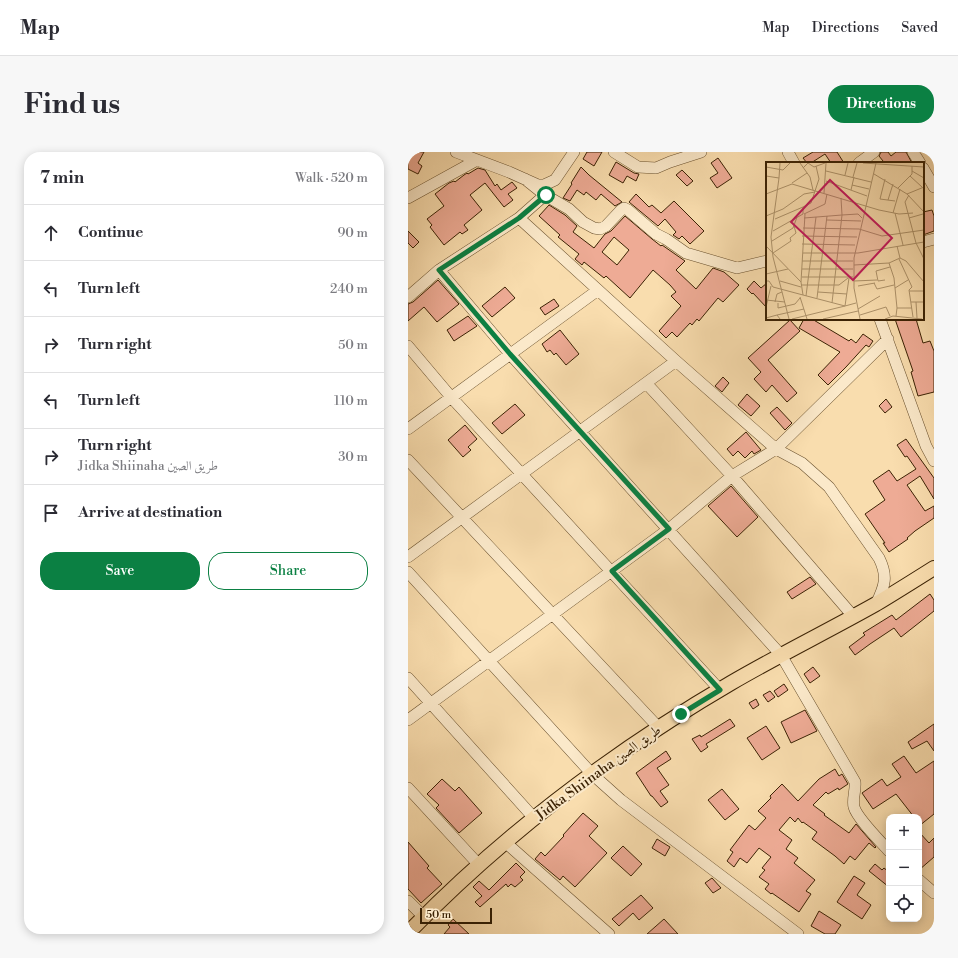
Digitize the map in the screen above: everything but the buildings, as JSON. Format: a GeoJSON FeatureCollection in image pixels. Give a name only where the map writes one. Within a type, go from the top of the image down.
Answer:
{"type":"FeatureCollection","features":[{"type":"Feature","properties":{"kind":"main road","name":"Jidka Shiinaha طريق الصين"},"geometry":{"type":"LineString","coordinates":[[408,933],[440,900],[505,842],[592,774],[659,728],[720,690],[781,655],[876,604],[934,568]]}},
{"type":"Feature","properties":{"kind":"street"},"geometry":{"type":"LineString","coordinates":[[456,152],[538,185],[549,184],[555,180],[574,152]]}},
{"type":"Feature","properties":{"kind":"street"},"geometry":{"type":"LineString","coordinates":[[614,152],[638,167],[656,168],[701,152]]}},
{"type":"Feature","properties":{"kind":"street"},"geometry":{"type":"LineString","coordinates":[[788,152],[793,162]]}},
{"type":"Feature","properties":{"kind":"street"},"geometry":{"type":"LineString","coordinates":[[860,162],[874,152]]}},
{"type":"Feature","properties":{"kind":"street"},"geometry":{"type":"LineString","coordinates":[[913,152],[919,162]]}},
{"type":"Feature","properties":{"kind":"street"},"geometry":{"type":"LineString","coordinates":[[408,198],[477,160]]}},
{"type":"Feature","properties":{"kind":"street"},"geometry":{"type":"LineString","coordinates":[[924,170],[934,188]]}},
{"type":"Feature","properties":{"kind":"street"},"geometry":{"type":"LineString","coordinates":[[525,179],[546,195],[569,209],[583,222],[594,228],[600,229],[606,226],[624,208],[656,234],[686,253],[737,268],[766,260]]}},
{"type":"Feature","properties":{"kind":"street"},"geometry":{"type":"LineString","coordinates":[[408,297],[439,270],[519,218],[546,195]]}},
{"type":"Feature","properties":{"kind":"street"},"geometry":{"type":"LineString","coordinates":[[519,218],[676,361],[776,448],[802,463],[829,487],[879,558],[884,568],[885,580],[882,592],[876,604]]}},
{"type":"Feature","properties":{"kind":"street"},"geometry":{"type":"LineString","coordinates":[[924,242],[934,239]]}},
{"type":"Feature","properties":{"kind":"street"},"geometry":{"type":"LineString","coordinates":[[439,270],[510,354],[579,432],[669,529],[781,655],[855,782],[856,788],[853,801],[854,808],[862,820],[888,850]]}},
{"type":"Feature","properties":{"kind":"street"},"geometry":{"type":"LineString","coordinates":[[408,429],[598,290]]}},
{"type":"Feature","properties":{"kind":"street"},"geometry":{"type":"LineString","coordinates":[[880,320],[926,446],[934,461]]}},
{"type":"Feature","properties":{"kind":"street"},"geometry":{"type":"LineString","coordinates":[[408,720],[669,529],[732,476],[776,448],[888,339]]}},
{"type":"Feature","properties":{"kind":"street"},"geometry":{"type":"LineString","coordinates":[[408,346],[451,397],[720,690]]}},
{"type":"Feature","properties":{"kind":"street"},"geometry":{"type":"LineString","coordinates":[[408,557],[676,361]]}},
{"type":"Feature","properties":{"kind":"street"},"geometry":{"type":"LineString","coordinates":[[646,383],[732,476],[853,616]]}},
{"type":"Feature","properties":{"kind":"street"},"geometry":{"type":"LineString","coordinates":[[408,460],[659,728]]}},
{"type":"Feature","properties":{"kind":"street"},"geometry":{"type":"LineString","coordinates":[[408,572],[490,660],[592,774],[627,804],[798,934]]}},
{"type":"Feature","properties":{"kind":"street"},"geometry":{"type":"LineString","coordinates":[[408,678],[534,818]]}},
{"type":"Feature","properties":{"kind":"street"},"geometry":{"type":"LineString","coordinates":[[408,788],[479,865]]}},
{"type":"Feature","properties":{"kind":"street"},"geometry":{"type":"LineString","coordinates":[[505,842],[609,934]]}},
{"type":"Feature","properties":{"kind":"street"},"geometry":{"type":"LineString","coordinates":[[922,883],[934,893]]}},
{"type":"Feature","properties":{"kind":"street"},"geometry":{"type":"LineString","coordinates":[[408,901],[424,917]]}},
{"type":"Feature","properties":{"kind":"route"},"geometry":{"type":"LineString","coordinates":[[546,195],[519,218],[439,270],[510,354],[579,432],[669,529],[612,571],[720,690],[681,714]]}}]}
